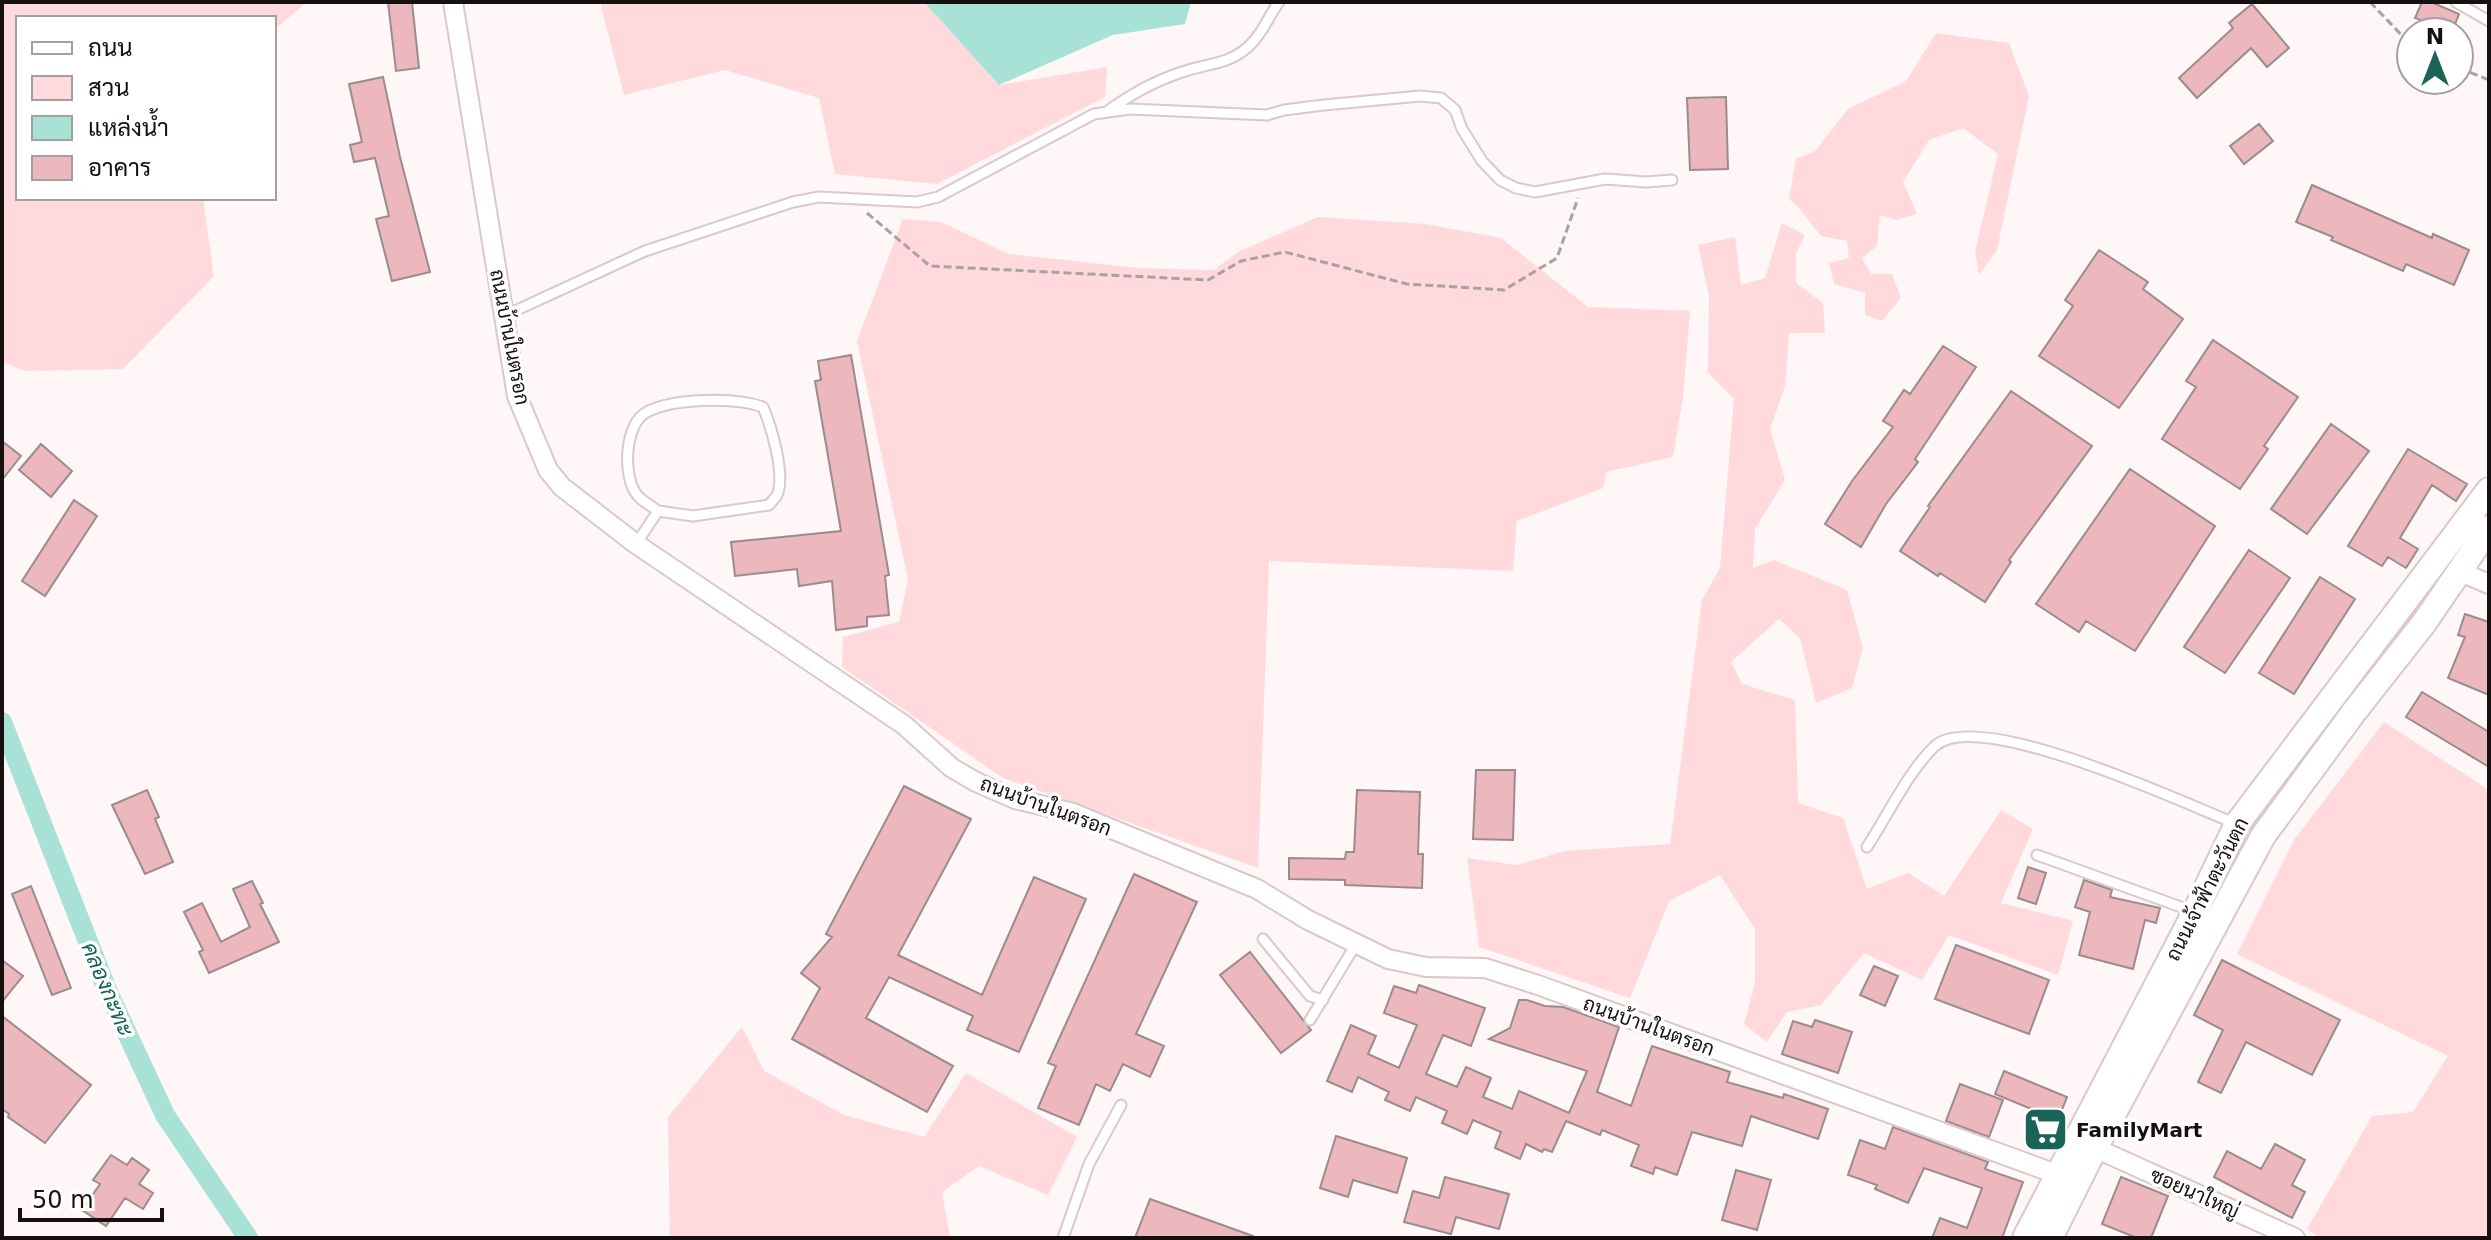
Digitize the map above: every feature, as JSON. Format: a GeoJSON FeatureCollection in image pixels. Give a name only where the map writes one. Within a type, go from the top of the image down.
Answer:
{"type":"FeatureCollection","features":[{"type":"Feature","properties":{"kind":"main road","name":"ถนนเจ้าฟ้าตะวันตก"},"geometry":{"type":"LineString","coordinates":[[2025,1238],[2195,912],[2237,824],[2489,490]]}},
{"type":"Feature","properties":{"kind":"main road","name":"ถนนเจ้าฟ้าตะวันตก"},"geometry":{"type":"LineString","coordinates":[[2050,1238],[2263,836],[2424,623],[2489,528]]}},
{"type":"Feature","properties":{"kind":"street","name":"ถนนบ้านในตรอก"},"geometry":{"type":"LineString","coordinates":[[453,2],[517,396],[548,470],[562,487],[636,544],[904,725],[952,768],[976,782],[1015,799],[1073,813],[1257,889],[1308,920],[1388,959],[1426,967],[1485,968],[1538,985],[2059,1175]]}},
{"type":"Feature","properties":{"kind":"street"},"geometry":{"type":"LineString","coordinates":[[2458,571],[2489,584]]}},
{"type":"Feature","properties":{"kind":"street","name":"ซอยนาใหญ่"},"geometry":{"type":"LineString","coordinates":[[2095,1148],[2295,1238]]}},
{"type":"Feature","properties":{"kind":"lane"},"geometry":{"type":"LineString","coordinates":[[1107,112],[1141,87],[1187,70],[1221,64],[1237,56],[1252,44],[1279,2]]}},
{"type":"Feature","properties":{"kind":"lane"},"geometry":{"type":"LineString","coordinates":[[2456,2],[2489,21]]}},
{"type":"Feature","properties":{"kind":"lane"},"geometry":{"type":"LineString","coordinates":[[504,316],[645,251],[748,215],[819,197],[917,202],[938,197],[1094,114],[1130,109],[1267,115],[1337,104],[1420,96],[1441,98],[1455,110],[1462,129],[1482,161],[1506,184],[1535,192],[1585,181],[1672,180]]}},
{"type":"Feature","properties":{"kind":"lane"},"geometry":{"type":"LineString","coordinates":[[699,401],[748,401],[763,407],[773,430],[778,464],[777,495],[769,505],[693,516],[658,511],[636,495],[630,478],[629,438],[634,424],[644,413],[699,401]]}},
{"type":"Feature","properties":{"kind":"lane"},"geometry":{"type":"LineString","coordinates":[[636,544],[658,511]]}},
{"type":"Feature","properties":{"kind":"lane"},"geometry":{"type":"LineString","coordinates":[[1867,847],[1918,767],[1937,744],[1960,737],[1990,737],[2039,747],[2237,824]]}},
{"type":"Feature","properties":{"kind":"lane"},"geometry":{"type":"LineString","coordinates":[[2037,855],[2195,912]]}},
{"type":"Feature","properties":{"kind":"lane"},"geometry":{"type":"LineString","coordinates":[[1263,939],[1310,996],[1323,1000]]}},
{"type":"Feature","properties":{"kind":"lane"},"geometry":{"type":"LineString","coordinates":[[1310,1020],[1356,944]]}},
{"type":"Feature","properties":{"kind":"lane"},"geometry":{"type":"LineString","coordinates":[[1063,1238],[1089,1164],[1121,1105]]}},
{"type":"Feature","properties":{"kind":"path"},"geometry":{"type":"LineString","coordinates":[[2370,2],[2395,28]]}},
{"type":"Feature","properties":{"kind":"path"},"geometry":{"type":"LineString","coordinates":[[852,201],[930,266],[1208,280],[1241,261],[1285,252],[1407,284],[1504,290],[1557,258],[1585,181]]}},
{"type":"Feature","properties":{"kind":"green space"},"geometry":{"type":"Polygon","coordinates":[[[2,2],[307,2],[276,28],[276,16],[16,16],[16,200],[203,200],[214,276],[123,369],[25,371],[2,362],[2,2]]]}},
{"type":"Feature","properties":{"kind":"green space"},"geometry":{"type":"Polygon","coordinates":[[[600,2],[924,2],[999,85],[1107,67],[1105,97],[937,184],[835,174],[819,98],[725,70],[624,95],[600,2]]]}},
{"type":"Feature","properties":{"kind":"green space"},"geometry":{"type":"Polygon","coordinates":[[[1936,33],[2009,43],[2029,96],[1997,250],[1979,275],[1975,252],[1998,154],[1963,128],[1929,140],[1903,182],[1917,214],[1897,220],[1880,215],[1877,246],[1862,258],[1871,274],[1892,274],[1901,298],[1882,321],[1865,315],[1865,293],[1834,284],[1829,263],[1849,258],[1847,241],[1821,236],[1789,199],[1796,159],[1815,151],[1848,109],[1906,81],[1936,33]]]}},
{"type":"Feature","properties":{"kind":"green space"},"geometry":{"type":"Polygon","coordinates":[[[1318,217],[1425,224],[1501,238],[1588,307],[1690,311],[1683,397],[1673,457],[1606,472],[1603,488],[1517,521],[1513,571],[1269,561],[1258,868],[1003,778],[842,667],[843,637],[899,622],[908,579],[857,341],[903,219],[941,222],[1009,254],[1139,268],[1214,270],[1240,251],[1318,217]]]}},
{"type":"Feature","properties":{"kind":"green space"},"geometry":{"type":"Polygon","coordinates":[[[1782,223],[1805,235],[1796,253],[1796,283],[1823,303],[1825,333],[1789,333],[1785,386],[1770,429],[1785,480],[1755,529],[1753,568],[1774,560],[1847,590],[1863,648],[1852,688],[1816,703],[1800,638],[1779,619],[1731,662],[1742,684],[1795,700],[1798,803],[1843,818],[1867,889],[1908,873],[1944,896],[2001,810],[2033,829],[2001,903],[2073,921],[2058,975],[1949,935],[1922,980],[1864,953],[1821,1005],[1787,1012],[1767,1042],[1744,1024],[1755,983],[1755,929],[1720,875],[1669,901],[1630,998],[1479,947],[1467,858],[1517,865],[1565,851],[1670,844],[1702,600],[1720,568],[1734,399],[1708,373],[1709,296],[1698,245],[1735,237],[1741,285],[1765,278],[1782,223]]]}},
{"type":"Feature","properties":{"kind":"green space"},"geometry":{"type":"Polygon","coordinates":[[[2384,722],[2489,790],[2489,1238],[2319,1238],[2307,1229],[2372,1116],[2413,1112],[2448,1056],[2237,954],[2294,840],[2384,722]]]}},
{"type":"Feature","properties":{"kind":"green space"},"geometry":{"type":"Polygon","coordinates":[[[742,1027],[764,1071],[844,1115],[924,1137],[966,1073],[1077,1137],[1048,1195],[979,1166],[942,1192],[950,1238],[670,1238],[668,1117],[742,1027]]]}},
{"type":"Feature","properties":{"kind":"water"},"geometry":{"type":"Polygon","coordinates":[[[924,2],[1191,2],[1185,24],[1113,35],[999,85],[924,2]]]}},
{"type":"Feature","properties":{"kind":"building"},"geometry":{"type":"Polygon","coordinates":[[[388,2],[412,2],[419,68],[396,71],[388,2]]]}},
{"type":"Feature","properties":{"kind":"building"},"geometry":{"type":"Polygon","coordinates":[[[2422,2],[2431,2],[2459,14],[2458,16],[2416,16],[2422,2]]]}},
{"type":"Feature","properties":{"kind":"building"},"geometry":{"type":"Polygon","coordinates":[[[2252,4],[2289,48],[2267,67],[2251,48],[2197,98],[2179,78],[2233,28],[2229,23],[2252,4]]]}},
{"type":"Feature","properties":{"kind":"building"},"geometry":{"type":"Polygon","coordinates":[[[383,77],[430,272],[392,281],[376,219],[389,216],[375,158],[354,162],[350,145],[362,142],[349,84],[383,77]]]}},
{"type":"Feature","properties":{"kind":"building"},"geometry":{"type":"Polygon","coordinates":[[[1726,97],[1728,169],[1690,170],[1687,98],[1726,97]]]}},
{"type":"Feature","properties":{"kind":"building"},"geometry":{"type":"Polygon","coordinates":[[[2259,124],[2273,141],[2244,164],[2230,146],[2259,124]]]}},
{"type":"Feature","properties":{"kind":"building"},"geometry":{"type":"Polygon","coordinates":[[[2312,185],[2432,238],[2433,234],[2469,250],[2454,285],[2406,264],[2403,271],[2296,222],[2312,185]]]}},
{"type":"Feature","properties":{"kind":"building"},"geometry":{"type":"Polygon","coordinates":[[[2099,250],[2148,282],[2143,289],[2183,319],[2119,408],[2039,356],[2073,306],[2065,300],[2099,250]]]}},
{"type":"Feature","properties":{"kind":"building"},"geometry":{"type":"Polygon","coordinates":[[[2213,340],[2298,397],[2264,446],[2268,449],[2240,489],[2162,439],[2196,387],[2186,381],[2213,340]]]}},
{"type":"Feature","properties":{"kind":"building"},"geometry":{"type":"Polygon","coordinates":[[[1943,346],[1976,367],[1861,547],[1825,524],[1852,481],[1893,427],[1883,421],[1904,390],[1910,394],[1943,346]]]}},
{"type":"Feature","properties":{"kind":"building"},"geometry":{"type":"Polygon","coordinates":[[[851,355],[889,575],[885,576],[889,615],[867,617],[867,626],[836,630],[832,581],[799,586],[797,569],[735,576],[731,542],[841,531],[815,381],[821,380],[818,361],[851,355]]]}},
{"type":"Feature","properties":{"kind":"building"},"geometry":{"type":"Polygon","coordinates":[[[2011,391],[2092,446],[2009,560],[2011,562],[1985,602],[1900,551],[1928,506],[2011,391]]]}},
{"type":"Feature","properties":{"kind":"building"},"geometry":{"type":"Polygon","coordinates":[[[2331,424],[2369,451],[2307,534],[2271,509],[2331,424]]]}},
{"type":"Feature","properties":{"kind":"building"},"geometry":{"type":"Polygon","coordinates":[[[2,441],[21,456],[2,480],[2,441]]]}},
{"type":"Feature","properties":{"kind":"building"},"geometry":{"type":"Polygon","coordinates":[[[41,444],[72,471],[51,497],[19,470],[41,444]]]}},
{"type":"Feature","properties":{"kind":"building"},"geometry":{"type":"Polygon","coordinates":[[[2408,449],[2467,484],[2456,501],[2432,485],[2400,538],[2418,549],[2406,568],[2388,557],[2382,566],[2348,546],[2408,449]]]}},
{"type":"Feature","properties":{"kind":"building"},"geometry":{"type":"Polygon","coordinates":[[[2130,469],[2215,526],[2135,651],[2086,621],[2079,632],[2036,604],[2130,469]]]}},
{"type":"Feature","properties":{"kind":"building"},"geometry":{"type":"Polygon","coordinates":[[[74,500],[97,516],[45,596],[22,581],[74,500]]]}},
{"type":"Feature","properties":{"kind":"building"},"geometry":{"type":"Polygon","coordinates":[[[2249,550],[2290,578],[2225,673],[2184,647],[2249,550]]]}},
{"type":"Feature","properties":{"kind":"building"},"geometry":{"type":"Polygon","coordinates":[[[2320,577],[2355,599],[2294,694],[2259,673],[2320,577]]]}},
{"type":"Feature","properties":{"kind":"building"},"geometry":{"type":"Polygon","coordinates":[[[2465,614],[2489,622],[2489,695],[2448,678],[2465,637],[2458,635],[2465,614]]]}},
{"type":"Feature","properties":{"kind":"building"},"geometry":{"type":"Polygon","coordinates":[[[2422,692],[2489,732],[2489,767],[2406,717],[2422,692]]]}},
{"type":"Feature","properties":{"kind":"building"},"geometry":{"type":"Polygon","coordinates":[[[1476,770],[1515,770],[1513,840],[1473,839],[1476,770]]]}},
{"type":"Feature","properties":{"kind":"building"},"geometry":{"type":"Polygon","coordinates":[[[904,786],[971,819],[898,955],[982,995],[1034,877],[1086,899],[1019,1052],[967,1030],[973,1016],[889,977],[866,1018],[953,1066],[927,1112],[792,1039],[820,988],[801,973],[832,937],[826,934],[904,786]]]}},
{"type":"Feature","properties":{"kind":"building"},"geometry":{"type":"Polygon","coordinates":[[[147,790],[173,862],[145,874],[112,805],[147,790]]]}},
{"type":"Feature","properties":{"kind":"building"},"geometry":{"type":"Polygon","coordinates":[[[1357,790],[1420,792],[1418,854],[1423,854],[1422,888],[1345,885],[1345,880],[1289,879],[1289,858],[1345,859],[1346,852],[1354,852],[1357,790]]]}},
{"type":"Feature","properties":{"kind":"building"},"geometry":{"type":"Polygon","coordinates":[[[2028,867],[2046,873],[2036,904],[2018,898],[2028,867]]]}},
{"type":"Feature","properties":{"kind":"building"},"geometry":{"type":"Polygon","coordinates":[[[1134,874],[1197,902],[1136,1034],[1164,1046],[1150,1077],[1123,1064],[1110,1091],[1096,1084],[1079,1125],[1038,1108],[1056,1066],[1048,1063],[1134,874]]]}},
{"type":"Feature","properties":{"kind":"building"},"geometry":{"type":"Polygon","coordinates":[[[2084,880],[2112,890],[2110,897],[2160,908],[2156,923],[2145,920],[2133,969],[2079,955],[2090,912],[2075,907],[2084,880]]]}},
{"type":"Feature","properties":{"kind":"building"},"geometry":{"type":"Polygon","coordinates":[[[252,881],[279,942],[209,973],[199,952],[203,950],[184,912],[202,903],[221,942],[250,927],[233,889],[252,881]]]}},
{"type":"Feature","properties":{"kind":"building"},"geometry":{"type":"Polygon","coordinates":[[[31,886],[71,988],[52,995],[12,894],[31,886]]]}},
{"type":"Feature","properties":{"kind":"building"},"geometry":{"type":"Polygon","coordinates":[[[1956,945],[2049,980],[2029,1034],[1935,999],[1956,945]]]}},
{"type":"Feature","properties":{"kind":"building"},"geometry":{"type":"Polygon","coordinates":[[[1250,952],[1311,1030],[1281,1053],[1220,975],[1250,952]]]}},
{"type":"Feature","properties":{"kind":"building"},"geometry":{"type":"Polygon","coordinates":[[[2,960],[23,976],[2,1002],[2,960]]]}},
{"type":"Feature","properties":{"kind":"building"},"geometry":{"type":"Polygon","coordinates":[[[2222,960],[2340,1020],[2312,1075],[2246,1042],[2221,1093],[2198,1082],[2223,1030],[2194,1015],[2222,960]]]}},
{"type":"Feature","properties":{"kind":"building"},"geometry":{"type":"Polygon","coordinates":[[[1874,966],[1898,976],[1885,1006],[1860,995],[1874,966]]]}},
{"type":"Feature","properties":{"kind":"building"},"geometry":{"type":"Polygon","coordinates":[[[1419,985],[1485,1008],[1471,1046],[1443,1035],[1426,1074],[1457,1087],[1466,1067],[1491,1078],[1483,1097],[1512,1109],[1519,1091],[1569,1113],[1587,1071],[1489,1039],[1510,1028],[1519,1000],[1527,1000],[1545,1006],[1563,1007],[1619,1027],[1597,1092],[1631,1106],[1652,1046],[1730,1072],[1727,1082],[1783,1098],[1784,1094],[1828,1109],[1818,1139],[1751,1116],[1742,1146],[1692,1132],[1677,1175],[1655,1167],[1653,1174],[1631,1166],[1639,1145],[1602,1130],[1600,1135],[1566,1121],[1552,1152],[1544,1149],[1542,1152],[1526,1144],[1520,1159],[1495,1148],[1501,1132],[1473,1120],[1467,1134],[1442,1123],[1447,1111],[1416,1097],[1410,1111],[1385,1100],[1389,1092],[1358,1077],[1352,1092],[1327,1081],[1351,1025],[1376,1036],[1368,1054],[1399,1068],[1417,1025],[1384,1013],[1394,986],[1416,993],[1419,985]]]}},
{"type":"Feature","properties":{"kind":"building"},"geometry":{"type":"Polygon","coordinates":[[[2,1016],[91,1085],[45,1143],[8,1117],[9,1114],[2,1109],[2,1016]]]}},
{"type":"Feature","properties":{"kind":"building"},"geometry":{"type":"Polygon","coordinates":[[[1815,1020],[1852,1032],[1838,1073],[1782,1054],[1793,1021],[1812,1027],[1815,1020]]]}},
{"type":"Feature","properties":{"kind":"building"},"geometry":{"type":"Polygon","coordinates":[[[2004,1071],[2067,1097],[2058,1120],[1995,1094],[2004,1071]]]}},
{"type":"Feature","properties":{"kind":"building"},"geometry":{"type":"Polygon","coordinates":[[[1960,1084],[2003,1100],[1989,1137],[1946,1121],[1960,1084]]]}},
{"type":"Feature","properties":{"kind":"building"},"geometry":{"type":"Polygon","coordinates":[[[1893,1127],[1988,1162],[1985,1169],[2023,1182],[2002,1238],[1932,1238],[1940,1218],[1967,1228],[1982,1188],[1924,1168],[1908,1203],[1875,1189],[1877,1185],[1848,1175],[1860,1140],[1885,1149],[1893,1127]]]}},
{"type":"Feature","properties":{"kind":"building"},"geometry":{"type":"Polygon","coordinates":[[[1336,1136],[1407,1158],[1397,1193],[1353,1180],[1348,1197],[1320,1188],[1336,1136]]]}},
{"type":"Feature","properties":{"kind":"building"},"geometry":{"type":"Polygon","coordinates":[[[2275,1144],[2305,1160],[2292,1185],[2305,1192],[2292,1218],[2214,1177],[2227,1151],[2261,1169],[2275,1144]]]}},
{"type":"Feature","properties":{"kind":"building"},"geometry":{"type":"Polygon","coordinates":[[[111,1155],[127,1165],[132,1158],[149,1170],[139,1184],[153,1193],[143,1209],[125,1198],[106,1226],[82,1210],[100,1184],[93,1180],[111,1155]]]}},
{"type":"Feature","properties":{"kind":"building"},"geometry":{"type":"Polygon","coordinates":[[[1736,1170],[1771,1180],[1757,1230],[1722,1220],[1736,1170]]]}},
{"type":"Feature","properties":{"kind":"building"},"geometry":{"type":"Polygon","coordinates":[[[1445,1177],[1509,1194],[1499,1229],[1456,1217],[1451,1234],[1404,1222],[1413,1191],[1439,1198],[1445,1177]]]}},
{"type":"Feature","properties":{"kind":"building"},"geometry":{"type":"Polygon","coordinates":[[[2121,1177],[2168,1196],[2151,1238],[2137,1238],[2102,1224],[2121,1177]]]}},
{"type":"Feature","properties":{"kind":"building"},"geometry":{"type":"Polygon","coordinates":[[[1150,1199],[1253,1236],[1253,1238],[1135,1238],[1150,1199]]]}},
{"type":"Feature","properties":{"kind":"waterway","name":"คลองกะทะ"},"geometry":{"type":"LineString","coordinates":[[2,722],[107,990],[165,1115],[248,1238]]}},
{"type":"Feature","properties":{"kind":"place","name":"FamilyMart"},"geometry":{"type":"Point","coordinates":[2045,1130]}}]}
